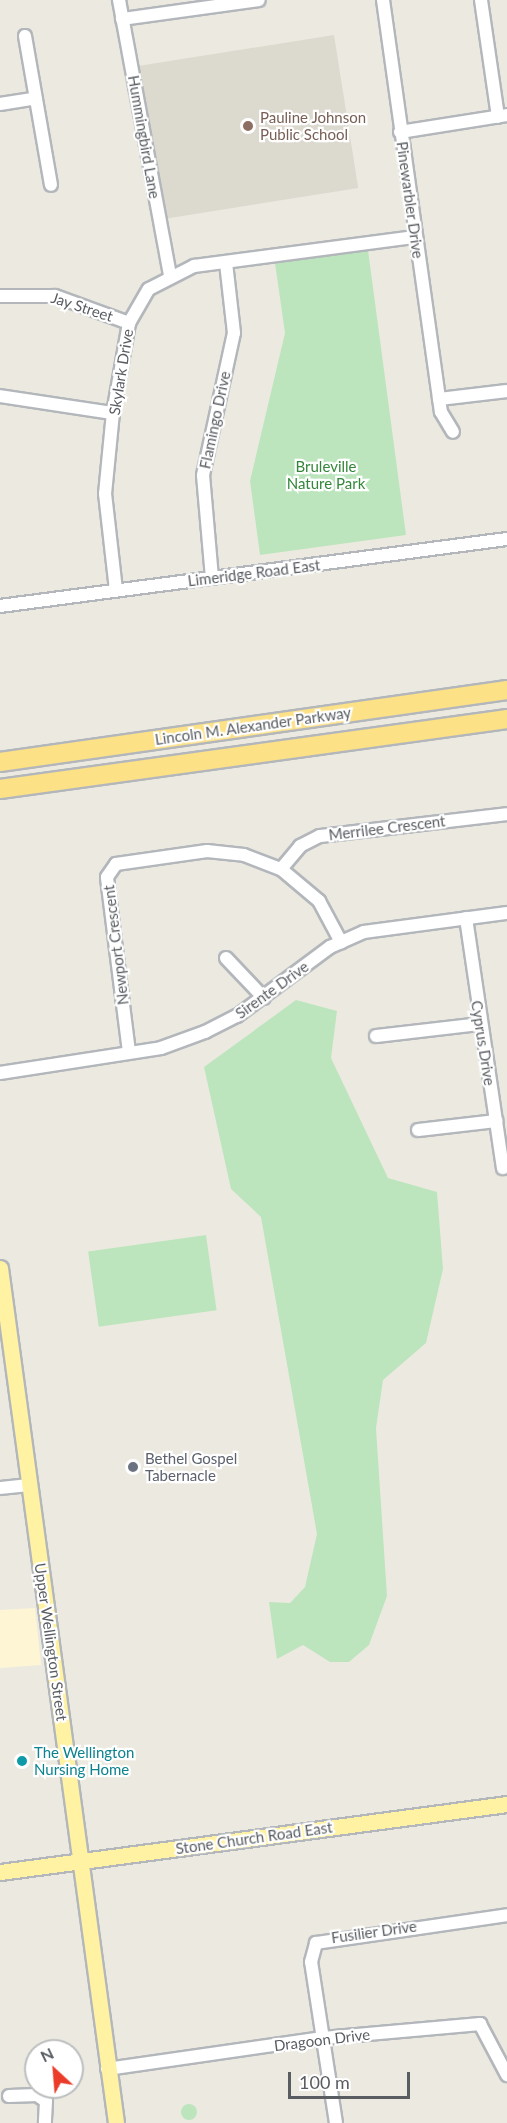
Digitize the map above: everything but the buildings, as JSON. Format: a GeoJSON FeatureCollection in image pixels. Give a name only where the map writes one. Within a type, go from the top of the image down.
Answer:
{"type":"FeatureCollection","features":[{"type":"Feature","properties":{"kind":"highway"},"geometry":{"type":"LineString","coordinates":[[456,697],[507,683]]}},
{"type":"Feature","properties":{"kind":"highway","name":"Lincoln M. Alexander Parkway"},"geometry":{"type":"LineString","coordinates":[[0,762],[507,690]]}},
{"type":"Feature","properties":{"kind":"highway","name":"Lincoln M. Alexander Parkway"},"geometry":{"type":"LineString","coordinates":[[0,789],[507,719]]}},
{"type":"Feature","properties":{"kind":"main road","name":"Upper Wellington Street"},"geometry":{"type":"LineString","coordinates":[[0,1268],[116,2123]]}},
{"type":"Feature","properties":{"kind":"main road","name":"Stone Church Road East"},"geometry":{"type":"LineString","coordinates":[[0,1872],[507,1804]]}},
{"type":"Feature","properties":{"kind":"street","name":"Hummingbird Lane"},"geometry":{"type":"LineString","coordinates":[[119,0],[170,274]]}},
{"type":"Feature","properties":{"kind":"street"},"geometry":{"type":"LineString","coordinates":[[122,19],[260,0]]}},
{"type":"Feature","properties":{"kind":"street","name":"Pinewarbler Drive"},"geometry":{"type":"LineString","coordinates":[[383,0],[439,399],[453,432]]}},
{"type":"Feature","properties":{"kind":"street"},"geometry":{"type":"LineString","coordinates":[[400,132],[502,116],[481,0]]}},
{"type":"Feature","properties":{"kind":"street"},"geometry":{"type":"LineString","coordinates":[[25,36],[51,185]]}},
{"type":"Feature","properties":{"kind":"street"},"geometry":{"type":"LineString","coordinates":[[0,104],[36,98]]}},
{"type":"Feature","properties":{"kind":"street","name":"Skylark Drive"},"geometry":{"type":"LineString","coordinates":[[116,590],[105,494],[114,413],[129,322],[149,289],[170,274],[226,263],[415,237]]}},
{"type":"Feature","properties":{"kind":"street","name":"Flamingo Drive"},"geometry":{"type":"LineString","coordinates":[[212,578],[203,475],[234,333],[226,263]]}},
{"type":"Feature","properties":{"kind":"street","name":"Jay Street"},"geometry":{"type":"LineString","coordinates":[[0,296],[55,296],[129,322]]}},
{"type":"Feature","properties":{"kind":"street"},"geometry":{"type":"LineString","coordinates":[[439,399],[507,391]]}},
{"type":"Feature","properties":{"kind":"street"},"geometry":{"type":"LineString","coordinates":[[0,396],[114,413]]}},
{"type":"Feature","properties":{"kind":"street","name":"Limeridge Road East"},"geometry":{"type":"LineString","coordinates":[[0,606],[507,539]]}},
{"type":"Feature","properties":{"kind":"street","name":"Merrilee Crescent"},"geometry":{"type":"LineString","coordinates":[[280,868],[292,852],[320,836],[507,814]]}},
{"type":"Feature","properties":{"kind":"street","name":"Newport Crescent"},"geometry":{"type":"LineString","coordinates":[[129,1052],[110,869],[207,851],[244,855],[280,868],[319,901],[341,942]]}},
{"type":"Feature","properties":{"kind":"street","name":"Sirente Drive"},"geometry":{"type":"LineString","coordinates":[[0,1073],[129,1052],[205,1032],[264,998],[341,942],[364,932],[507,913]]}},
{"type":"Feature","properties":{"kind":"street","name":"Cyprus Drive"},"geometry":{"type":"LineString","coordinates":[[466,918],[479,1024],[503,1168]]}},
{"type":"Feature","properties":{"kind":"street"},"geometry":{"type":"LineString","coordinates":[[226,958],[264,998]]}},
{"type":"Feature","properties":{"kind":"street"},"geometry":{"type":"LineString","coordinates":[[376,1036],[479,1024]]}},
{"type":"Feature","properties":{"kind":"street"},"geometry":{"type":"LineString","coordinates":[[418,1130],[496,1120]]}},
{"type":"Feature","properties":{"kind":"street"},"geometry":{"type":"LineString","coordinates":[[0,1488],[30,1485]]}},
{"type":"Feature","properties":{"kind":"street","name":"Fusilier Drive"},"geometry":{"type":"LineString","coordinates":[[336,2123],[311,1962],[316,1942],[507,1915]]}},
{"type":"Feature","properties":{"kind":"street","name":"Dragoon Drive"},"geometry":{"type":"LineString","coordinates":[[107,2069],[323,2038],[480,2024],[507,2075]]}},
{"type":"Feature","properties":{"kind":"street"},"geometry":{"type":"LineString","coordinates":[[9,2096],[37,2095],[46,2102],[45,2123]]}},
{"type":"Feature","properties":{"kind":"shaded area","name":"Pauline Johnson Public School"},"geometry":{"type":"Polygon","coordinates":[[[334,35],[358,188],[161,219],[136,66],[334,35]]]}},
{"type":"Feature","properties":{"kind":"shaded area"},"geometry":{"type":"Polygon","coordinates":[[[35,1608],[41,1665],[0,1668],[0,1610],[35,1608]]]}},
{"type":"Feature","properties":{"kind":"green space","name":"Bruleville Nature Park"},"geometry":{"type":"Polygon","coordinates":[[[368,250],[406,535],[260,555],[250,481],[285,333],[275,263],[368,250]]]}},
{"type":"Feature","properties":{"kind":"green space"},"geometry":{"type":"Polygon","coordinates":[[[296,1000],[337,1011],[331,1058],[388,1178],[437,1192],[443,1269],[426,1343],[383,1380],[376,1428],[387,1596],[369,1645],[349,1662],[330,1662],[303,1645],[277,1659],[269,1602],[290,1603],[305,1587],[317,1534],[261,1217],[231,1189],[204,1067],[296,1000]]]}},
{"type":"Feature","properties":{"kind":"green space"},"geometry":{"type":"Polygon","coordinates":[[[206,1235],[217,1310],[99,1327],[88,1252],[206,1235]]]}},
{"type":"Feature","properties":{"kind":"green space"},"geometry":{"type":"Polygon","coordinates":[[[189,2104],[195,2106],[197,2112],[195,2118],[189,2120],[183,2118],[181,2112],[183,2106],[189,2104]]]}},
{"type":"Feature","properties":{"kind":"place","name":"Pauline Johnson Public School"},"geometry":{"type":"Point","coordinates":[248,126]}},
{"type":"Feature","properties":{"kind":"place","name":"Bethel Gospel Tabernacle"},"geometry":{"type":"Point","coordinates":[133,1467]}},
{"type":"Feature","properties":{"kind":"place","name":"The Wellington Nursing Home"},"geometry":{"type":"Point","coordinates":[22,1761]}}]}
